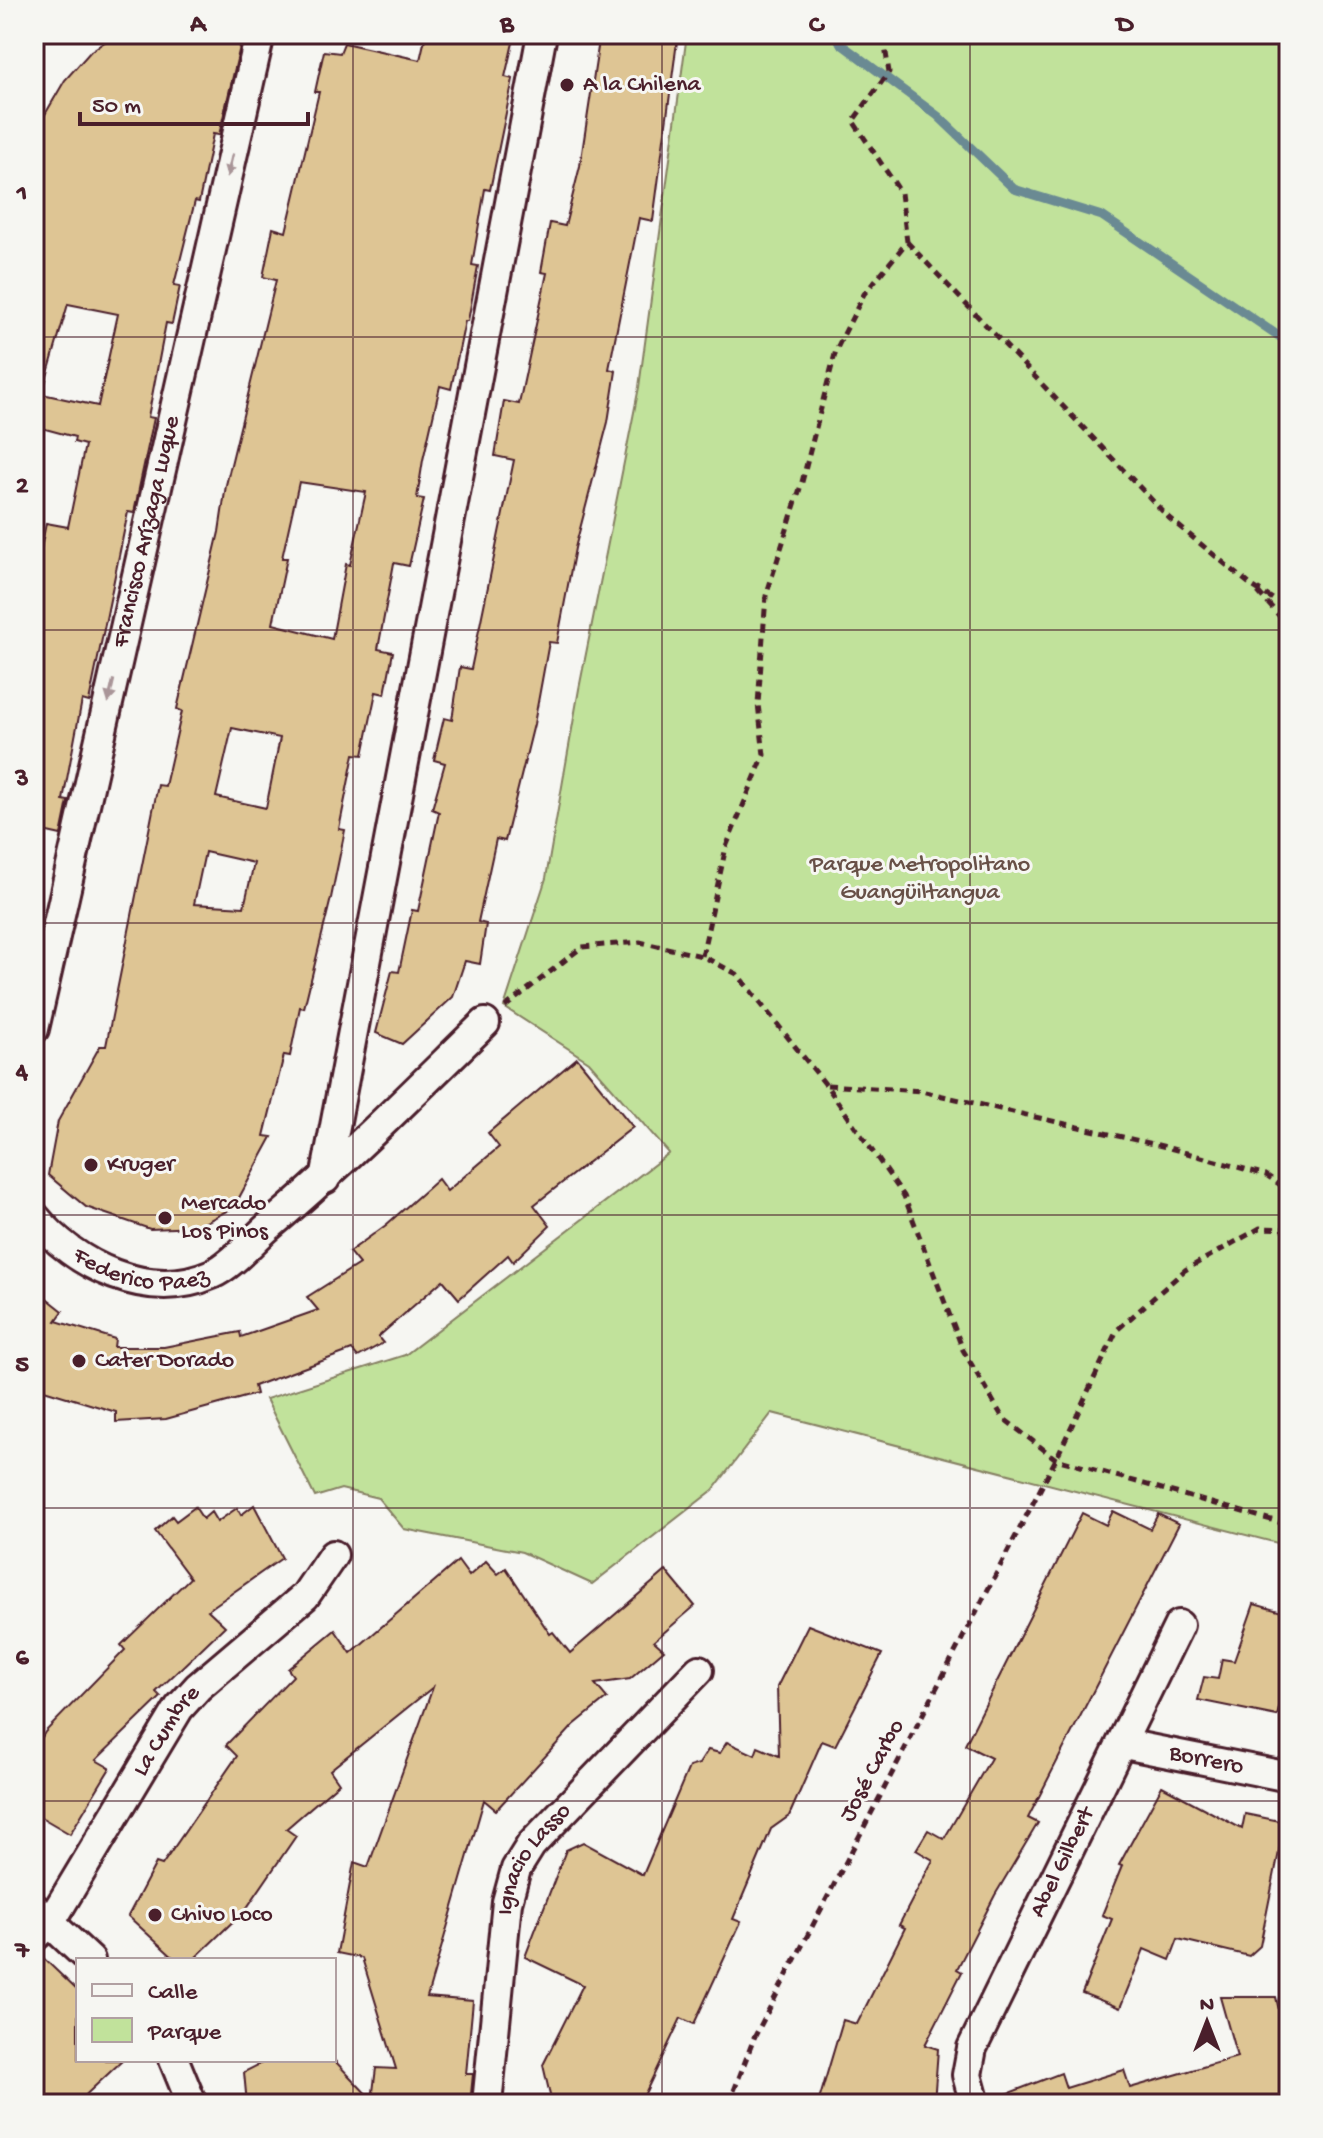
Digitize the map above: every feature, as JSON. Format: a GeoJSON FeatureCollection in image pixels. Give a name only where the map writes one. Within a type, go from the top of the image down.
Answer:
{"type":"FeatureCollection","features":[{"type":"Feature","properties":{"kind":"street","name":"Francisco Arízaga Luque"},"geometry":{"type":"LineString","coordinates":[[34,1029],[260,34]]}},
{"type":"Feature","properties":{"kind":"street"},"geometry":{"type":"LineString","coordinates":[[325,1179],[542,34]]}},
{"type":"Feature","properties":{"kind":"street","name":"Federico Paez"},"geometry":{"type":"LineString","coordinates":[[34,1216],[46,1231],[96,1269],[141,1282],[178,1282],[213,1274],[325,1179],[485,1023]]}},
{"type":"Feature","properties":{"kind":"street","name":"La Cumbre"},"geometry":{"type":"LineString","coordinates":[[39,1923],[179,1708],[198,1687],[305,1596],[333,1555]]}},
{"type":"Feature","properties":{"kind":"street","name":"Abel Gilbert"},"geometry":{"type":"LineString","coordinates":[[975,2104],[967,2075],[972,2048],[1124,1744],[1179,1625]]}},
{"type":"Feature","properties":{"kind":"street","name":"Ignacio Lasso"},"geometry":{"type":"LineString","coordinates":[[487,2104],[507,1902],[516,1869],[531,1845],[699,1670]]}},
{"type":"Feature","properties":{"kind":"street","name":"Borrero"},"geometry":{"type":"LineString","coordinates":[[1124,1744],[1289,1777]]}},
{"type":"Feature","properties":{"kind":"street"},"geometry":{"type":"LineString","coordinates":[[39,1923],[87,1958]]}},
{"type":"Feature","properties":{"kind":"street"},"geometry":{"type":"LineString","coordinates":[[175,2062],[192,2104]]}},
{"type":"Feature","properties":{"kind":"path"},"geometry":{"type":"LineString","coordinates":[[883,34],[889,72],[853,121],[901,193],[907,242],[1169,518],[1252,586],[1289,609]]}},
{"type":"Feature","properties":{"kind":"path"},"geometry":{"type":"LineString","coordinates":[[702,956],[726,847],[764,755],[758,704],[766,596],[802,482],[836,350],[864,294],[907,242]]}},
{"type":"Feature","properties":{"kind":"path"},"geometry":{"type":"LineString","coordinates":[[1252,586],[1289,627]]}},
{"type":"Feature","properties":{"kind":"path"},"geometry":{"type":"LineString","coordinates":[[485,1023],[582,947],[640,942],[702,956],[737,974],[826,1085],[904,1196],[963,1350],[1003,1418],[1056,1459],[1289,1525]]}},
{"type":"Feature","properties":{"kind":"path"},"geometry":{"type":"LineString","coordinates":[[826,1085],[921,1091],[1116,1136],[1266,1175],[1289,1191]]}},
{"type":"Feature","properties":{"kind":"path","name":"José Carbo"},"geometry":{"type":"LineString","coordinates":[[729,2104],[754,2038],[1056,1459],[1117,1330],[1185,1270],[1260,1228],[1289,1229]]}},
{"type":"Feature","properties":{"kind":"green space","name":"Parque Metropolitano Guangüiltangua"},"geometry":{"type":"Polygon","coordinates":[[[687,34],[1289,34],[1289,1546],[772,1413],[713,1490],[592,1584],[522,1552],[404,1529],[378,1498],[341,1489],[315,1497],[266,1399],[405,1355],[669,1153],[589,1062],[504,1007],[546,878],[579,689],[639,387],[687,34]]]}},
{"type":"Feature","properties":{"kind":"building"},"geometry":{"type":"Polygon","coordinates":[[[117,34],[243,34],[219,135],[213,134],[199,202],[195,201],[174,285],[180,286],[172,324],[166,323],[148,417],[154,418],[134,513],[128,512],[89,702],[82,700],[63,800],[68,801],[61,835],[34,829],[34,585],[46,523],[68,527],[85,445],[74,442],[75,437],[34,426],[34,142],[40,123],[65,80],[91,51],[117,34]],[[68,304],[42,394],[98,406],[118,314],[68,304]]]}},
{"type":"Feature","properties":{"kind":"building"},"geometry":{"type":"Polygon","coordinates":[[[426,34],[515,34],[505,77],[513,79],[490,190],[485,189],[472,265],[478,266],[468,321],[465,321],[451,389],[440,386],[423,460],[417,498],[424,499],[409,566],[394,563],[378,649],[393,652],[385,694],[376,692],[363,755],[354,754],[339,829],[345,830],[331,898],[304,1008],[300,1007],[290,1056],[284,1055],[264,1136],[272,1137],[234,1207],[197,1227],[150,1229],[86,1207],[48,1175],[58,1121],[100,1046],[106,1046],[158,785],[165,786],[182,711],[177,709],[219,532],[226,485],[276,280],[263,277],[273,228],[286,232],[319,92],[315,92],[324,51],[340,53],[344,43],[420,60],[426,34]],[[299,482],[282,558],[287,558],[273,624],[332,639],[346,564],[350,565],[366,492],[299,482]],[[232,728],[216,797],[266,808],[280,738],[232,728]],[[205,852],[194,904],[244,907],[254,863],[205,852]]]}},
{"type":"Feature","properties":{"kind":"building"},"geometry":{"type":"Polygon","coordinates":[[[600,34],[678,34],[653,221],[639,218],[609,369],[616,371],[608,422],[575,548],[557,643],[549,642],[534,724],[505,841],[496,839],[478,922],[486,924],[480,964],[465,961],[453,997],[402,1044],[376,1033],[392,971],[399,972],[412,910],[418,911],[439,812],[432,809],[445,763],[434,760],[444,718],[452,720],[460,667],[471,669],[514,460],[495,456],[504,401],[519,404],[547,273],[541,272],[550,223],[565,226],[580,166],[600,34]]]}},
{"type":"Feature","properties":{"kind":"building"},"geometry":{"type":"Polygon","coordinates":[[[577,1058],[633,1127],[534,1205],[550,1226],[513,1262],[508,1255],[459,1299],[443,1280],[378,1337],[383,1343],[358,1357],[352,1350],[254,1386],[256,1394],[166,1419],[116,1422],[116,1412],[34,1387],[34,1288],[63,1311],[56,1321],[115,1339],[114,1347],[164,1347],[240,1332],[241,1337],[318,1310],[307,1297],[359,1264],[349,1252],[386,1225],[438,1179],[447,1191],[499,1147],[488,1133],[577,1058]]]}},
{"type":"Feature","properties":{"kind":"building"},"geometry":{"type":"Polygon","coordinates":[[[254,1505],[282,1558],[208,1610],[225,1626],[156,1692],[161,1697],[96,1760],[110,1768],[70,1834],[34,1813],[34,1751],[45,1732],[125,1650],[121,1645],[190,1578],[155,1531],[172,1516],[176,1521],[195,1507],[203,1519],[211,1512],[217,1522],[237,1508],[241,1515],[254,1505]]]}},
{"type":"Feature","properties":{"kind":"building"},"geometry":{"type":"Polygon","coordinates":[[[1113,1511],[1150,1529],[1158,1514],[1179,1524],[1028,1818],[1038,1823],[995,1895],[957,1969],[962,1972],[925,2045],[938,2049],[934,2103],[818,2104],[843,2020],[857,2024],[905,1928],[899,1925],[933,1860],[916,1850],[928,1830],[944,1839],[991,1758],[965,1745],[1082,1513],[1106,1525],[1113,1511]]]}},
{"type":"Feature","properties":{"kind":"building"},"geometry":{"type":"Polygon","coordinates":[[[458,1561],[469,1576],[486,1561],[498,1574],[506,1568],[550,1634],[553,1632],[570,1653],[666,1571],[695,1606],[654,1641],[664,1650],[630,1679],[595,1684],[607,1698],[574,1725],[496,1810],[484,1800],[427,1997],[473,2001],[466,2074],[473,2074],[470,2104],[247,2104],[244,2072],[264,2062],[336,2062],[372,2100],[376,2068],[396,2069],[362,1958],[337,1953],[354,1862],[368,1867],[433,1687],[330,1770],[339,1783],[286,1829],[296,1836],[246,1909],[195,1958],[174,1958],[128,1916],[156,1863],[162,1865],[237,1756],[226,1745],[293,1676],[288,1669],[335,1630],[351,1653],[458,1561]]]}},
{"type":"Feature","properties":{"kind":"building"},"geometry":{"type":"Polygon","coordinates":[[[1254,1604],[1289,1614],[1289,1670],[1277,1716],[1198,1700],[1204,1677],[1218,1679],[1222,1659],[1234,1661],[1254,1604]]]}},
{"type":"Feature","properties":{"kind":"building"},"geometry":{"type":"Polygon","coordinates":[[[808,1625],[882,1654],[835,1746],[822,1741],[789,1816],[771,1829],[733,1919],[741,1922],[694,2024],[681,2018],[640,2104],[552,2104],[543,2065],[583,1985],[525,1957],[566,1850],[583,1842],[643,1875],[689,1767],[699,1764],[708,1750],[720,1753],[727,1742],[755,1755],[758,1747],[779,1756],[777,1687],[808,1625]]]}},
{"type":"Feature","properties":{"kind":"building"},"geometry":{"type":"Polygon","coordinates":[[[1162,1786],[1242,1829],[1245,1814],[1285,1822],[1260,1946],[1249,1956],[1178,1939],[1170,1960],[1144,1949],[1120,2008],[1082,1993],[1112,1919],[1102,1915],[1122,1866],[1119,1865],[1162,1786]]]}},
{"type":"Feature","properties":{"kind":"building"},"geometry":{"type":"Polygon","coordinates":[[[38,1953],[76,1989],[76,2062],[121,2062],[76,2104],[58,2104],[46,2096],[34,2104],[34,1954],[38,1953]]]}},
{"type":"Feature","properties":{"kind":"building"},"geometry":{"type":"Polygon","coordinates":[[[1220,1997],[1276,1997],[1289,2056],[1289,2104],[992,2104],[991,2100],[1061,2073],[1066,2088],[1124,2070],[1130,2088],[1237,2057],[1220,1997]]]}},
{"type":"Feature","properties":{"kind":"waterway"},"geometry":{"type":"LineString","coordinates":[[836,34],[841,44],[938,116],[1014,189],[1102,216],[1289,343]]}},
{"type":"Feature","properties":{"kind":"place","name":"A la Chilena"},"geometry":{"type":"Point","coordinates":[567,85]}},
{"type":"Feature","properties":{"kind":"place","name":"Kruger"},"geometry":{"type":"Point","coordinates":[91,1165]}},
{"type":"Feature","properties":{"kind":"place","name":"Mercado Los Pinos"},"geometry":{"type":"Point","coordinates":[165,1218]}},
{"type":"Feature","properties":{"kind":"place","name":"Cater Dorado"},"geometry":{"type":"Point","coordinates":[79,1361]}},
{"type":"Feature","properties":{"kind":"place","name":"Chivo Loco"},"geometry":{"type":"Point","coordinates":[155,1915]}}]}
